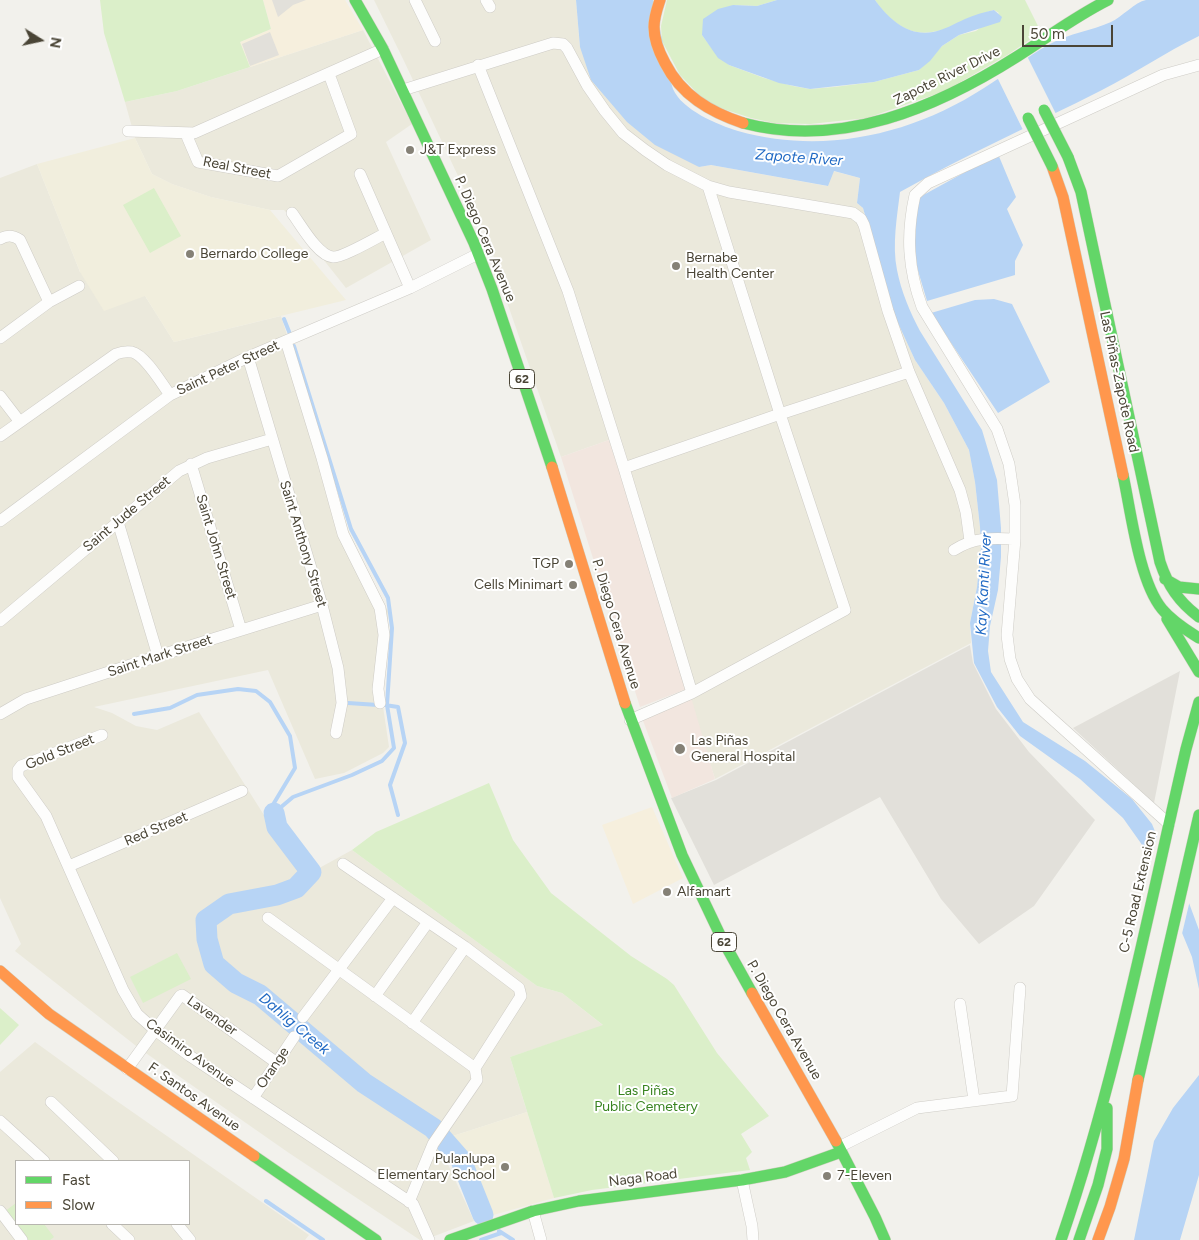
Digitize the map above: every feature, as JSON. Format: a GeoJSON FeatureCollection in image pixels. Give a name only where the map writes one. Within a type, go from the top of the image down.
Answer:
{"type":"FeatureCollection","features":[{"type":"Feature","properties":{"kind":"main road","name":"P. Diego Cera Avenue"},"geometry":{"type":"LineString","coordinates":[[355,0],[383,49],[403,90],[478,254],[492,289],[546,447],[630,720],[682,855],[715,925],[840,1149],[885,1240]]}},
{"type":"Feature","properties":{"kind":"main road","name":"Zapote River Drive"},"geometry":{"type":"LineString","coordinates":[[660,0],[654,24],[655,42],[677,84],[690,96],[723,116],[751,126],[771,130],[813,132],[871,126],[923,107],[1013,59],[1063,25],[1108,0]]}},
{"type":"Feature","properties":{"kind":"main road","name":"Las Piñas-Zapote Road"},"geometry":{"type":"LineString","coordinates":[[1044,110],[1068,157],[1081,192],[1165,579],[1174,595],[1199,617]]}},
{"type":"Feature","properties":{"kind":"main road","name":"Las Piñas-Zapote Road"},"geometry":{"type":"LineString","coordinates":[[1028,118],[1052,166],[1064,197],[1148,586],[1160,607],[1177,623],[1199,638]]}},
{"type":"Feature","properties":{"kind":"main road"},"geometry":{"type":"LineString","coordinates":[[1165,579],[1179,588],[1199,589]]}},
{"type":"Feature","properties":{"kind":"main road"},"geometry":{"type":"LineString","coordinates":[[1160,607],[1199,672]]}},
{"type":"Feature","properties":{"kind":"main road","name":"C-5 Road Extension"},"geometry":{"type":"LineString","coordinates":[[1061,1240],[1108,1090],[1152,897],[1179,829],[1199,702]]}},
{"type":"Feature","properties":{"kind":"main road","name":"C-5 Road Extension"},"geometry":{"type":"LineString","coordinates":[[1179,829],[1199,815]]}},
{"type":"Feature","properties":{"kind":"main road","name":"C-5 Road Extension"},"geometry":{"type":"LineString","coordinates":[[1098,1240],[1110,1208],[1124,1159],[1134,1096],[1187,866],[1179,829]]}},
{"type":"Feature","properties":{"kind":"main road","name":"F. Santos Avenue"},"geometry":{"type":"LineString","coordinates":[[0,971],[49,1014],[376,1240]]}},
{"type":"Feature","properties":{"kind":"main road","name":"C-5 Road Extension"},"geometry":{"type":"LineString","coordinates":[[1107,1149],[1108,1090]]}},
{"type":"Feature","properties":{"kind":"main road","name":"C-5 Road Extension"},"geometry":{"type":"LineString","coordinates":[[1079,1240],[1098,1185],[1107,1149],[1134,1096]]}},
{"type":"Feature","properties":{"kind":"main road","name":"Naga Road"},"geometry":{"type":"LineString","coordinates":[[450,1240],[533,1211],[579,1202],[742,1180],[785,1172],[840,1149]]}},
{"type":"Feature","properties":{"kind":"street"},"geometry":{"type":"LineString","coordinates":[[415,0],[435,41]]}},
{"type":"Feature","properties":{"kind":"street"},"geometry":{"type":"LineString","coordinates":[[403,90],[553,43],[563,44],[587,85],[623,133],[667,165],[708,186],[729,192],[857,215],[864,225],[888,311],[909,372],[960,490],[974,540]]}},
{"type":"Feature","properties":{"kind":"street"},"geometry":{"type":"LineString","coordinates":[[128,131],[194,133],[383,49]]}},
{"type":"Feature","properties":{"kind":"street"},"geometry":{"type":"LineString","coordinates":[[478,65],[568,291],[692,693]]}},
{"type":"Feature","properties":{"kind":"street"},"geometry":{"type":"LineString","coordinates":[[1179,829],[1030,699],[1017,679],[1010,659],[1007,635],[1011,539],[1015,505],[1009,464],[997,429],[922,307],[916,290],[909,254],[910,226],[915,195],[928,183],[1163,75],[1199,66]]}},
{"type":"Feature","properties":{"kind":"street","name":"Real Street"},"geometry":{"type":"LineString","coordinates":[[186,134],[198,162],[278,176],[352,134],[329,74]]}},
{"type":"Feature","properties":{"kind":"street"},"geometry":{"type":"LineString","coordinates":[[360,174],[410,288]]}},
{"type":"Feature","properties":{"kind":"street"},"geometry":{"type":"LineString","coordinates":[[630,720],[692,693],[845,610],[780,414],[708,186]]}},
{"type":"Feature","properties":{"kind":"street"},"geometry":{"type":"LineString","coordinates":[[292,213],[317,247],[323,253],[333,258],[386,233]]}},
{"type":"Feature","properties":{"kind":"street"},"geometry":{"type":"LineString","coordinates":[[0,239],[5,236],[14,236],[20,240],[49,302]]}},
{"type":"Feature","properties":{"kind":"street","name":"Saint Peter Street"},"geometry":{"type":"LineString","coordinates":[[0,521],[170,395],[248,357],[410,288],[478,254]]}},
{"type":"Feature","properties":{"kind":"street"},"geometry":{"type":"LineString","coordinates":[[0,338],[49,302],[79,286]]}},
{"type":"Feature","properties":{"kind":"street"},"geometry":{"type":"LineString","coordinates":[[286,341],[343,534],[380,608],[384,635],[378,689],[380,702]]}},
{"type":"Feature","properties":{"kind":"street"},"geometry":{"type":"LineString","coordinates":[[0,436],[116,354],[123,352],[131,352],[143,359],[170,395]]}},
{"type":"Feature","properties":{"kind":"street","name":"Saint Anthony Street"},"geometry":{"type":"LineString","coordinates":[[248,357],[322,605],[338,668],[342,703],[336,733]]}},
{"type":"Feature","properties":{"kind":"street"},"geometry":{"type":"LineString","coordinates":[[624,468],[909,372]]}},
{"type":"Feature","properties":{"kind":"street"},"geometry":{"type":"LineString","coordinates":[[0,396],[20,422]]}},
{"type":"Feature","properties":{"kind":"street","name":"Saint Jude Street"},"geometry":{"type":"LineString","coordinates":[[0,621],[178,471],[191,464],[272,439]]}},
{"type":"Feature","properties":{"kind":"street","name":"Saint John Street"},"geometry":{"type":"LineString","coordinates":[[191,464],[241,630]]}},
{"type":"Feature","properties":{"kind":"street"},"geometry":{"type":"LineString","coordinates":[[118,522],[158,656]]}},
{"type":"Feature","properties":{"kind":"street"},"geometry":{"type":"LineString","coordinates":[[954,550],[974,540],[1011,539]]}},
{"type":"Feature","properties":{"kind":"street","name":"Saint Mark Street"},"geometry":{"type":"LineString","coordinates":[[0,714],[26,699],[322,605]]}},
{"type":"Feature","properties":{"kind":"street","name":"Gold Street"},"geometry":{"type":"LineString","coordinates":[[18,770],[21,766],[102,734]]}},
{"type":"Feature","properties":{"kind":"street","name":"Casimiro Avenue"},"geometry":{"type":"LineString","coordinates":[[18,770],[18,777],[46,816],[123,990],[138,1014],[155,1030],[190,1056],[413,1204],[429,1240]]}},
{"type":"Feature","properties":{"kind":"street","name":"Red Street"},"geometry":{"type":"LineString","coordinates":[[69,866],[242,791]]}},
{"type":"Feature","properties":{"kind":"street"},"geometry":{"type":"LineString","coordinates":[[343,864],[466,947],[519,988],[521,996],[475,1068],[477,1080],[433,1144],[409,1202]]}},
{"type":"Feature","properties":{"kind":"street"},"geometry":{"type":"LineString","coordinates":[[302,1017],[393,898]]}},
{"type":"Feature","properties":{"kind":"street"},"geometry":{"type":"LineString","coordinates":[[268,918],[475,1068]]}},
{"type":"Feature","properties":{"kind":"street"},"geometry":{"type":"LineString","coordinates":[[374,996],[428,922]]}},
{"type":"Feature","properties":{"kind":"street"},"geometry":{"type":"LineString","coordinates":[[412,1022],[466,947]]}},
{"type":"Feature","properties":{"kind":"street"},"geometry":{"type":"LineString","coordinates":[[840,1149],[917,1108],[1012,1096],[1020,988]]}},
{"type":"Feature","properties":{"kind":"street","name":"Lavender"},"geometry":{"type":"LineString","coordinates":[[155,1030],[180,996],[184,995],[277,1063]]}},
{"type":"Feature","properties":{"kind":"street"},"geometry":{"type":"LineString","coordinates":[[960,1004],[974,1100]]}},
{"type":"Feature","properties":{"kind":"street"},"geometry":{"type":"LineString","coordinates":[[127,1069],[155,1030]]}},
{"type":"Feature","properties":{"kind":"street","name":"Orange"},"geometry":{"type":"LineString","coordinates":[[253,1098],[294,1038]]}},
{"type":"Feature","properties":{"kind":"street"},"geometry":{"type":"LineString","coordinates":[[51,1102],[111,1160]]}},
{"type":"Feature","properties":{"kind":"street"},"geometry":{"type":"LineString","coordinates":[[0,1121],[43,1160]]}},
{"type":"Feature","properties":{"kind":"street"},"geometry":{"type":"LineString","coordinates":[[742,1180],[752,1226],[753,1240]]}},
{"type":"Feature","properties":{"kind":"street"},"geometry":{"type":"LineString","coordinates":[[0,1211],[22,1240]]}},
{"type":"Feature","properties":{"kind":"street"},"geometry":{"type":"LineString","coordinates":[[533,1211],[541,1240]]}},
{"type":"Feature","properties":{"kind":"street"},"geometry":{"type":"LineString","coordinates":[[113,1225],[130,1240]]}},
{"type":"Feature","properties":{"kind":"street"},"geometry":{"type":"LineString","coordinates":[[178,1225],[190,1240]]}},
{"type":"Feature","properties":{"kind":"shaded area"},"geometry":{"type":"Polygon","coordinates":[[[263,0],[345,0],[363,30],[250,67],[240,42],[271,29],[263,0]]]}},
{"type":"Feature","properties":{"kind":"shaded area"},"geometry":{"type":"Polygon","coordinates":[[[272,0],[306,0],[293,5],[278,17],[272,0]]]}},
{"type":"Feature","properties":{"kind":"shaded area"},"geometry":{"type":"Polygon","coordinates":[[[374,0],[576,0],[580,47],[699,167],[711,165],[827,186],[833,171],[860,178],[857,203],[863,208],[892,310],[915,360],[944,403],[969,450],[975,482],[981,547],[977,587],[970,623],[971,643],[715,779],[609,440],[561,457],[508,305],[490,244],[374,0]]]}},
{"type":"Feature","properties":{"kind":"shaded area"},"geometry":{"type":"Polygon","coordinates":[[[363,30],[412,124],[386,142],[431,240],[346,288],[284,210],[270,210],[211,197],[172,184],[152,174],[135,138],[125,102],[177,91],[363,30]]]}},
{"type":"Feature","properties":{"kind":"shaded area"},"geometry":{"type":"Polygon","coordinates":[[[270,32],[279,55],[250,66],[242,44],[270,32]]]}},
{"type":"Feature","properties":{"kind":"shaded area","name":"Bernardo College"},"geometry":{"type":"Polygon","coordinates":[[[135,138],[152,174],[172,184],[211,197],[270,210],[346,300],[174,342],[145,296],[104,311],[80,272],[37,164],[135,138]]]}},
{"type":"Feature","properties":{"kind":"shaded area"},"geometry":{"type":"Polygon","coordinates":[[[37,164],[80,272],[145,296],[174,342],[281,316],[349,532],[388,611],[388,635],[381,693],[389,747],[383,753],[344,773],[315,779],[268,670],[94,707],[112,713],[136,726],[157,730],[199,712],[303,877],[352,850],[537,986],[562,993],[604,1026],[510,1057],[527,1112],[453,1136],[440,1147],[474,1221],[420,1240],[289,1153],[140,1049],[15,951],[21,944],[0,898],[0,178],[37,164]]]}},
{"type":"Feature","properties":{"kind":"shaded area"},"geometry":{"type":"Polygon","coordinates":[[[609,440],[689,688],[640,707],[561,457],[609,440]]]}},
{"type":"Feature","properties":{"kind":"shaded area"},"geometry":{"type":"Polygon","coordinates":[[[970,645],[973,663],[996,709],[1029,752],[1095,820],[1034,906],[979,944],[941,899],[880,797],[714,885],[671,798],[716,780],[970,645]]]}},
{"type":"Feature","properties":{"kind":"shaded area"},"geometry":{"type":"Polygon","coordinates":[[[1180,671],[1154,803],[1073,728],[1180,671]]]}},
{"type":"Feature","properties":{"kind":"shaded area","name":"Las Piñas General Hospital"},"geometry":{"type":"Polygon","coordinates":[[[691,697],[715,779],[672,798],[642,718],[691,697]]]}},
{"type":"Feature","properties":{"kind":"shaded area"},"geometry":{"type":"Polygon","coordinates":[[[652,807],[683,878],[633,904],[602,825],[652,807]]]}},
{"type":"Feature","properties":{"kind":"shaded area"},"geometry":{"type":"Polygon","coordinates":[[[35,1042],[309,1235],[305,1240],[0,1240],[0,1072],[35,1042]]]}},
{"type":"Feature","properties":{"kind":"shaded area","name":"Pulanlupa Elementary School"},"geometry":{"type":"Polygon","coordinates":[[[527,1112],[554,1198],[486,1217],[453,1136],[527,1112]]]}},
{"type":"Feature","properties":{"kind":"green space"},"geometry":{"type":"Polygon","coordinates":[[[100,0],[263,0],[271,29],[240,42],[250,67],[177,91],[125,102],[104,33],[100,0]]]}},
{"type":"Feature","properties":{"kind":"green space"},"geometry":{"type":"Polygon","coordinates":[[[667,0],[777,0],[757,6],[733,5],[702,35],[729,65],[764,78],[810,89],[874,82],[919,70],[942,46],[959,35],[976,31],[999,13],[994,10],[948,28],[923,33],[915,32],[899,25],[875,0],[1025,0],[1041,32],[1009,54],[945,91],[867,118],[810,124],[774,123],[717,107],[703,99],[680,75],[662,41],[661,26],[667,0]]]}},
{"type":"Feature","properties":{"kind":"green space"},"geometry":{"type":"Polygon","coordinates":[[[154,188],[181,236],[150,253],[123,205],[154,188]]]}},
{"type":"Feature","properties":{"kind":"green space","name":"Las Piñas Public Cemetery"},"geometry":{"type":"Polygon","coordinates":[[[489,783],[513,840],[551,893],[631,956],[674,985],[717,1053],[769,1116],[741,1134],[752,1152],[746,1158],[750,1170],[592,1190],[554,1198],[510,1057],[603,1025],[562,993],[537,986],[352,850],[376,832],[489,783]]]}},
{"type":"Feature","properties":{"kind":"green space"},"geometry":{"type":"Polygon","coordinates":[[[177,953],[191,979],[143,1003],[130,977],[177,953]]]}},
{"type":"Feature","properties":{"kind":"green space"},"geometry":{"type":"Polygon","coordinates":[[[0,1008],[19,1025],[0,1045],[0,1008]]]}},
{"type":"Feature","properties":{"kind":"green space"},"geometry":{"type":"Polygon","coordinates":[[[15,1204],[15,1225],[45,1225],[54,1237],[50,1240],[25,1240],[4,1212],[15,1204]]]}},
{"type":"Feature","properties":{"kind":"water"},"geometry":{"type":"Polygon","coordinates":[[[576,0],[653,0],[672,86],[684,104],[711,121],[738,131],[770,138],[802,141],[866,136],[896,129],[927,118],[984,88],[1050,44],[1111,22],[1142,1],[1199,0],[1199,36],[1102,90],[975,152],[900,192],[895,251],[899,278],[909,309],[920,331],[982,430],[997,480],[1001,528],[1001,557],[998,590],[990,626],[988,651],[991,672],[1023,722],[1085,761],[1132,799],[1152,824],[1173,876],[1189,903],[1199,930],[1199,989],[1192,957],[1145,849],[1123,818],[1080,779],[1020,736],[997,707],[974,663],[970,623],[977,587],[981,547],[975,482],[969,450],[944,403],[915,360],[892,310],[863,208],[857,203],[860,178],[834,171],[828,186],[711,165],[699,167],[655,145],[627,122],[591,80],[580,47],[576,0]]]}},
{"type":"Feature","properties":{"kind":"water"},"geometry":{"type":"Polygon","coordinates":[[[777,0],[875,0],[899,25],[915,32],[924,33],[941,30],[972,16],[994,10],[1002,17],[1000,22],[959,35],[942,46],[930,61],[919,70],[874,82],[810,89],[779,83],[729,65],[718,58],[702,35],[703,19],[718,9],[733,5],[757,6],[777,0]]]}},
{"type":"Feature","properties":{"kind":"water"},"geometry":{"type":"Polygon","coordinates":[[[998,154],[1016,197],[1007,209],[1023,245],[1015,261],[1015,275],[927,301],[913,254],[918,198],[998,154]]]}},
{"type":"Feature","properties":{"kind":"water"},"geometry":{"type":"Polygon","coordinates":[[[994,299],[1012,304],[1050,382],[998,413],[931,313],[975,300],[994,299]]]}},
{"type":"Feature","properties":{"kind":"water"},"geometry":{"type":"Polygon","coordinates":[[[1199,1075],[1199,1175],[1180,1240],[1134,1240],[1154,1141],[1173,1108],[1199,1075]]]}},
{"type":"Feature","properties":{"kind":"pier"},"geometry":{"type":"Polygon","coordinates":[[[1027,56],[1057,116],[1024,132],[997,77],[1027,56]]]}},
{"type":"Feature","properties":{"kind":"pier"},"geometry":{"type":"Polygon","coordinates":[[[1158,832],[1175,875],[1190,900],[1181,938],[1149,866],[1158,832]]]}},
{"type":"Feature","properties":{"kind":"waterway"},"geometry":{"type":"LineString","coordinates":[[284,319],[290,334]]}},
{"type":"Feature","properties":{"kind":"waterway","name":"Dahlig Creek"},"geometry":{"type":"LineString","coordinates":[[274,813],[293,797],[352,775],[382,761],[394,748],[387,705],[392,628],[388,598],[351,529],[294,346]]}},
{"type":"Feature","properties":{"kind":"waterway","name":"Dahlig Creek"},"geometry":{"type":"LineString","coordinates":[[134,714],[170,708],[197,695],[238,689],[256,691],[270,702],[290,736],[295,768],[274,803],[274,813]]}},
{"type":"Feature","properties":{"kind":"waterway"},"geometry":{"type":"LineString","coordinates":[[348,703],[378,705]]}},
{"type":"Feature","properties":{"kind":"waterway"},"geometry":{"type":"LineString","coordinates":[[385,705],[398,707],[405,743],[390,785],[398,815]]}},
{"type":"Feature","properties":{"kind":"waterway","name":"Dahlig Creek"},"geometry":{"type":"LineString","coordinates":[[274,813],[277,827],[311,872],[296,888],[277,895],[229,904],[206,920],[207,939],[214,964],[236,983],[260,995],[364,1083],[433,1128],[461,1160],[483,1215]]}},
{"type":"Feature","properties":{"kind":"waterway","name":"Dahlig Creek"},"geometry":{"type":"LineString","coordinates":[[266,1201],[323,1240]]}},
{"type":"Feature","properties":{"kind":"waterway","name":"Dahlig Creek"},"geometry":{"type":"LineString","coordinates":[[499,1231],[513,1240]]}},
{"type":"Feature","properties":{"kind":"waterway","name":"Dahlig Creek"},"geometry":{"type":"LineString","coordinates":[[481,1240],[501,1233]]}},
{"type":"Feature","properties":{"kind":"traffic: fast"},"geometry":{"type":"LineString","coordinates":[[355,0],[383,49],[474,243],[492,289],[552,467]]}},
{"type":"Feature","properties":{"kind":"traffic: fast"},"geometry":{"type":"LineString","coordinates":[[743,123],[780,130],[816,131],[851,127],[886,119],[921,107],[987,75],[1108,0]]}},
{"type":"Feature","properties":{"kind":"traffic: fast"},"geometry":{"type":"LineString","coordinates":[[1044,110],[1068,157]]}},
{"type":"Feature","properties":{"kind":"traffic: fast"},"geometry":{"type":"LineString","coordinates":[[1028,118],[1052,166]]}},
{"type":"Feature","properties":{"kind":"traffic: fast"},"geometry":{"type":"LineString","coordinates":[[1068,157],[1081,192],[1160,562],[1175,593],[1199,617]]}},
{"type":"Feature","properties":{"kind":"traffic: fast"},"geometry":{"type":"LineString","coordinates":[[1123,475],[1137,545],[1147,581],[1154,597],[1170,617],[1199,638]]}},
{"type":"Feature","properties":{"kind":"traffic: fast"},"geometry":{"type":"LineString","coordinates":[[1165,579],[1179,587],[1199,589]]}},
{"type":"Feature","properties":{"kind":"traffic: fast"},"geometry":{"type":"LineString","coordinates":[[1167,619],[1199,672]]}},
{"type":"Feature","properties":{"kind":"traffic: fast"},"geometry":{"type":"LineString","coordinates":[[1061,1240],[1081,1180],[1115,1058],[1186,749],[1199,702]]}},
{"type":"Feature","properties":{"kind":"traffic: fast"},"geometry":{"type":"LineString","coordinates":[[625,703],[682,855],[722,939],[752,993]]}},
{"type":"Feature","properties":{"kind":"traffic: fast"},"geometry":{"type":"LineString","coordinates":[[1138,1080],[1199,815]]}},
{"type":"Feature","properties":{"kind":"traffic: fast"},"geometry":{"type":"LineString","coordinates":[[1079,1240],[1098,1185],[1107,1149],[1107,1108]]}},
{"type":"Feature","properties":{"kind":"traffic: fast"},"geometry":{"type":"LineString","coordinates":[[836,1141],[885,1240]]}},
{"type":"Feature","properties":{"kind":"traffic: fast"},"geometry":{"type":"LineString","coordinates":[[450,1240],[533,1211],[579,1201],[742,1180],[785,1172],[841,1152]]}},
{"type":"Feature","properties":{"kind":"traffic: fast"},"geometry":{"type":"LineString","coordinates":[[254,1156],[376,1240]]}},
{"type":"Feature","properties":{"kind":"traffic: slow"},"geometry":{"type":"LineString","coordinates":[[660,0],[654,27],[655,37],[661,55],[672,74],[688,93],[708,108],[743,123]]}},
{"type":"Feature","properties":{"kind":"traffic: slow"},"geometry":{"type":"LineString","coordinates":[[1052,166],[1063,197],[1123,475]]}},
{"type":"Feature","properties":{"kind":"traffic: slow"},"geometry":{"type":"LineString","coordinates":[[552,467],[625,703]]}},
{"type":"Feature","properties":{"kind":"traffic: slow"},"geometry":{"type":"LineString","coordinates":[[0,971],[49,1014],[254,1156]]}},
{"type":"Feature","properties":{"kind":"traffic: slow"},"geometry":{"type":"LineString","coordinates":[[752,993],[836,1141]]}},
{"type":"Feature","properties":{"kind":"traffic: slow"},"geometry":{"type":"LineString","coordinates":[[1098,1240],[1124,1159],[1138,1080]]}},
{"type":"Feature","properties":{"kind":"place","name":"J&T Express"},"geometry":{"type":"Point","coordinates":[410,150]}},
{"type":"Feature","properties":{"kind":"place","name":"Bernardo College"},"geometry":{"type":"Point","coordinates":[190,254]}},
{"type":"Feature","properties":{"kind":"place","name":"Bernabe Health Center"},"geometry":{"type":"Point","coordinates":[676,266]}},
{"type":"Feature","properties":{"kind":"place","name":"TGP"},"geometry":{"type":"Point","coordinates":[569,564]}},
{"type":"Feature","properties":{"kind":"place","name":"Cells Minimart"},"geometry":{"type":"Point","coordinates":[573,585]}},
{"type":"Feature","properties":{"kind":"place","name":"Las Piñas General Hospital"},"geometry":{"type":"Point","coordinates":[680,749]}},
{"type":"Feature","properties":{"kind":"place","name":"Alfamart"},"geometry":{"type":"Point","coordinates":[667,892]}},
{"type":"Feature","properties":{"kind":"place","name":"Pulanlupa Elementary School"},"geometry":{"type":"Point","coordinates":[505,1167]}},
{"type":"Feature","properties":{"kind":"place","name":"7-Eleven"},"geometry":{"type":"Point","coordinates":[827,1176]}},
{"type":"Feature","properties":{"kind":"water label","name":"Zapote River"},"geometry":{"type":"Point","coordinates":[799,158]}},
{"type":"Feature","properties":{"kind":"water label","name":"Kay Kanti River"},"geometry":{"type":"Point","coordinates":[984,584]}}]}
